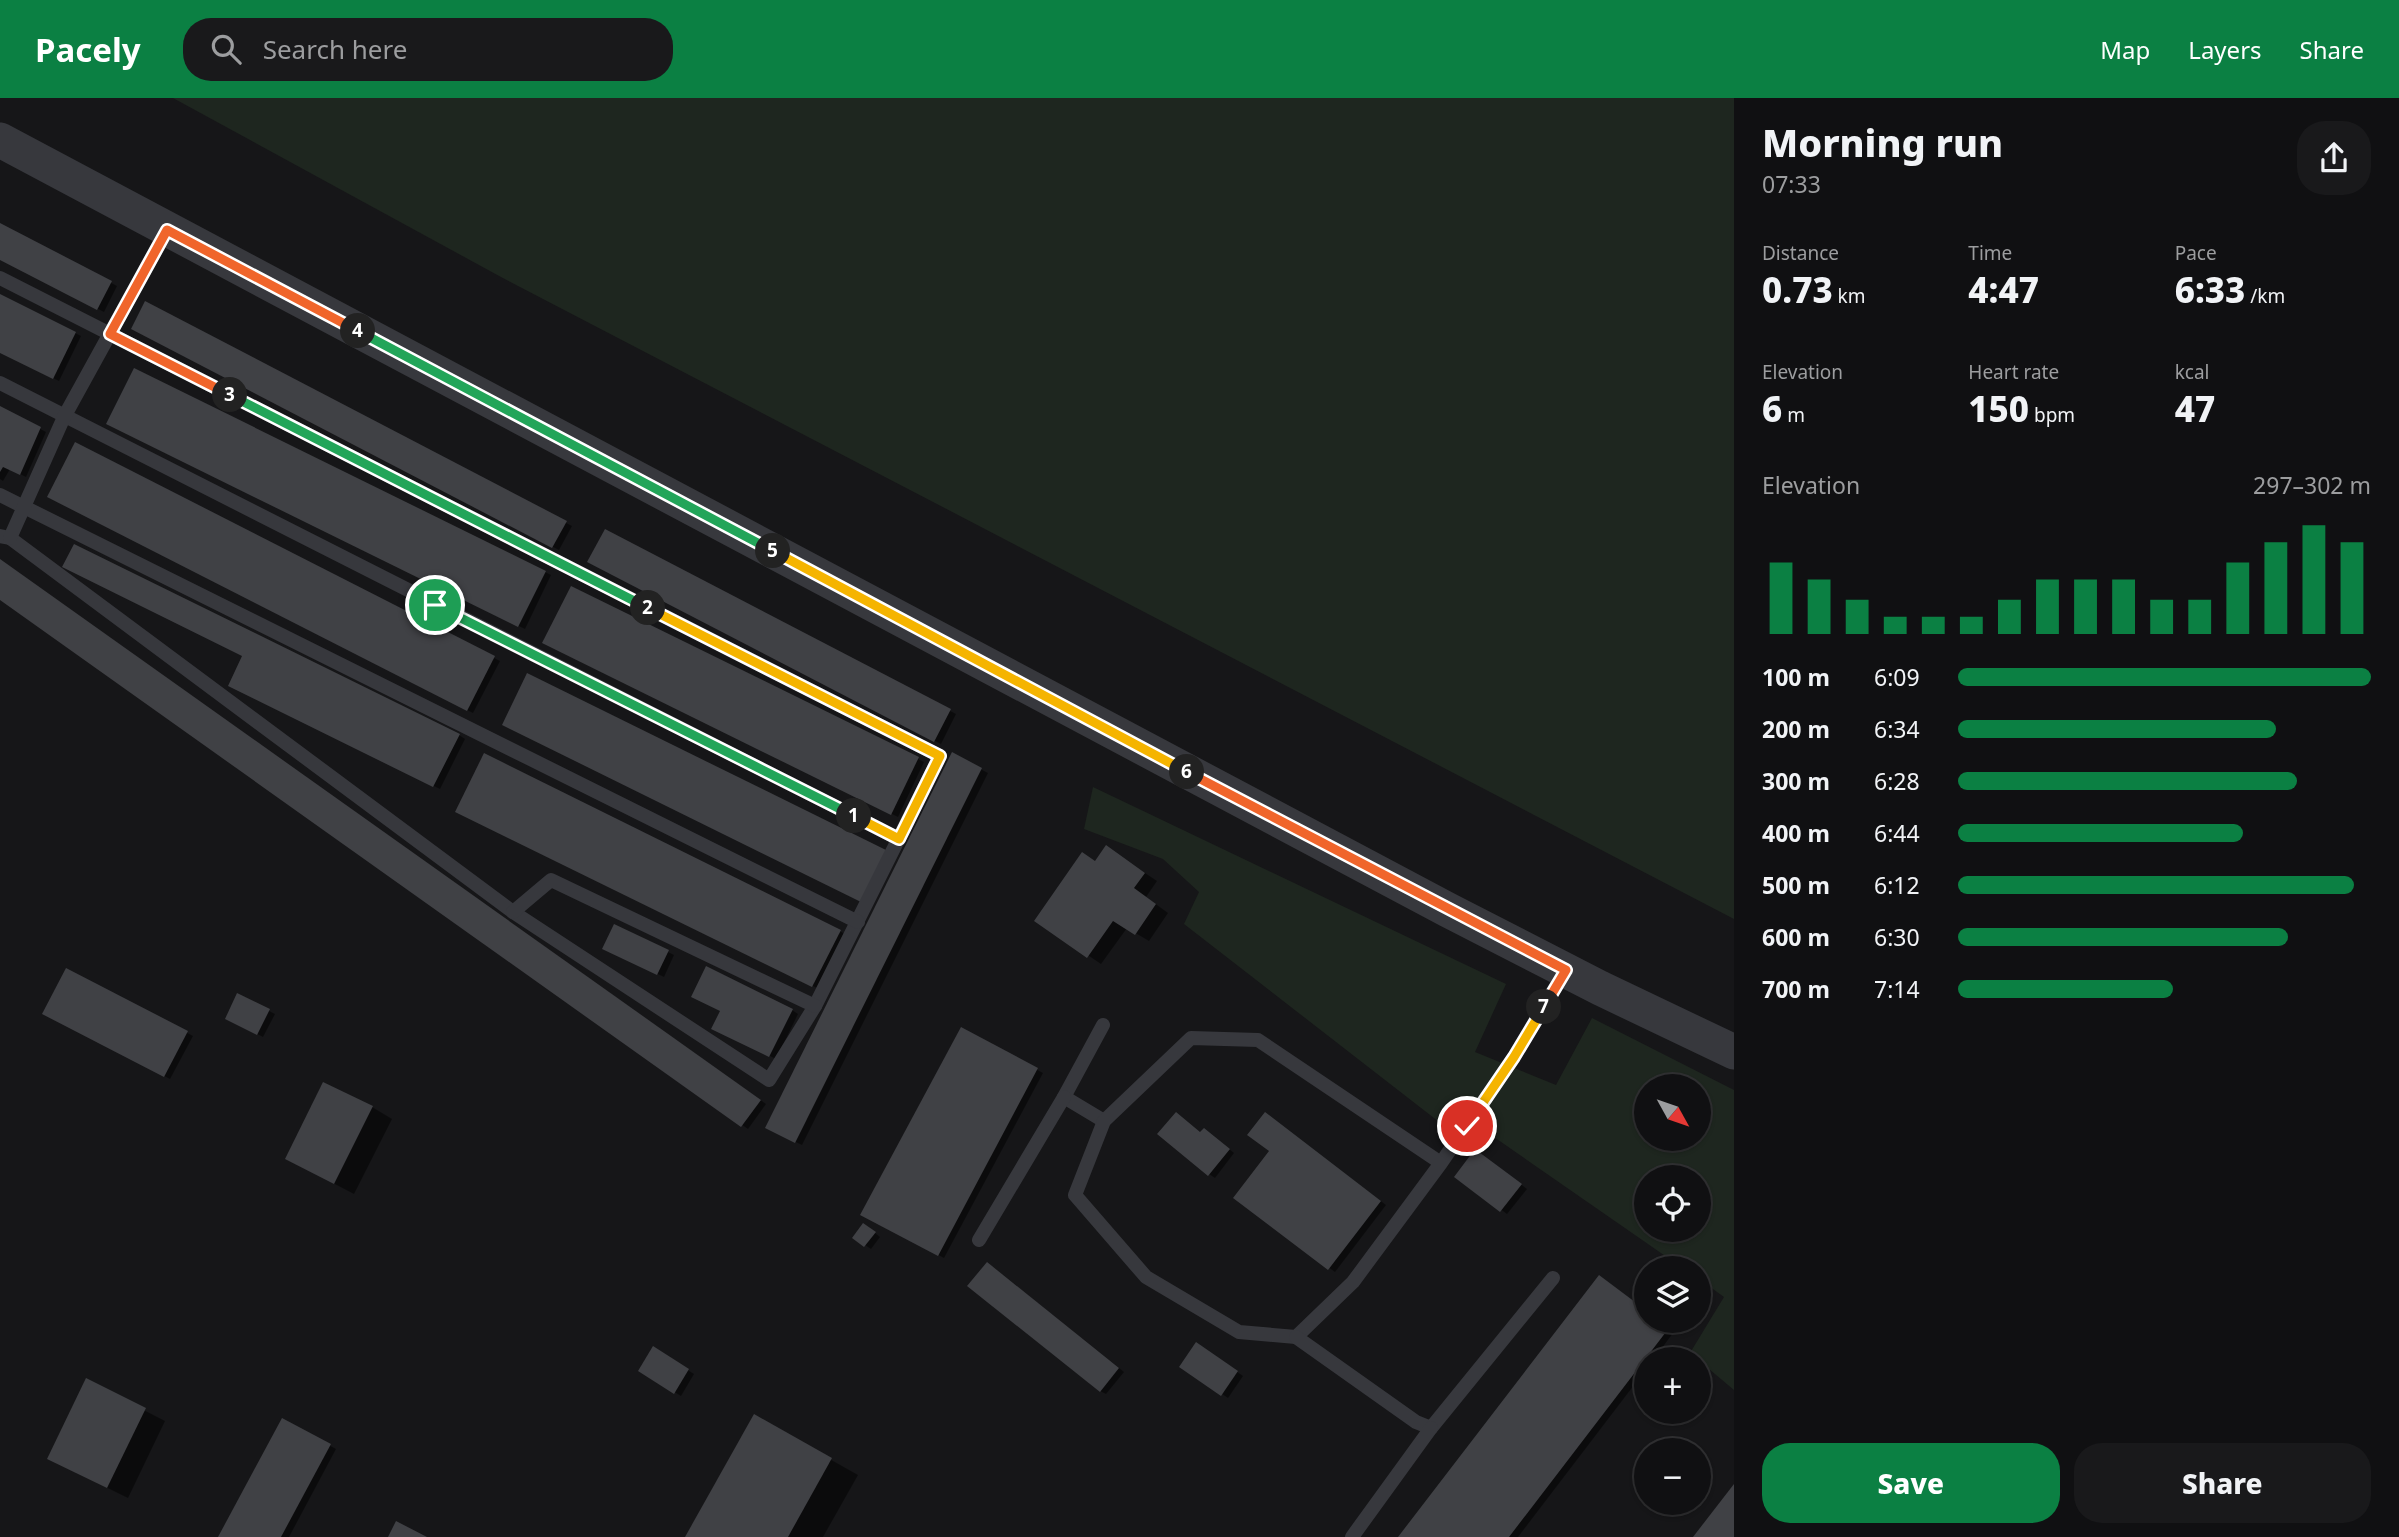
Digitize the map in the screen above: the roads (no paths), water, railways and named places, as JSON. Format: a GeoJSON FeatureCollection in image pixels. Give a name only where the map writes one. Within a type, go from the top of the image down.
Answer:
{"type":"FeatureCollection","features":[{"type":"Feature","properties":{"kind":"street"},"geometry":{"type":"LineString","coordinates":[[0,139],[1448,910],[1734,1052]]}},
{"type":"Feature","properties":{"kind":"lane"},"geometry":{"type":"LineString","coordinates":[[0,278],[110,334],[940,756],[815,1006],[769,1080],[513,912],[5,537],[23,507],[64,417],[110,334],[167,230]]}},
{"type":"Feature","properties":{"kind":"lane"},"geometry":{"type":"LineString","coordinates":[[0,383],[899,839]]}},
{"type":"Feature","properties":{"kind":"lane"},"geometry":{"type":"LineString","coordinates":[[0,495],[858,922]]}},
{"type":"Feature","properties":{"kind":"lane"},"geometry":{"type":"LineString","coordinates":[[513,912],[551,880],[815,1006]]}},
{"type":"Feature","properties":{"kind":"lane"},"geometry":{"type":"LineString","coordinates":[[1296,1337],[1353,1282],[1441,1163],[1514,1057],[1566,970]]}},
{"type":"Feature","properties":{"kind":"lane"},"geometry":{"type":"LineString","coordinates":[[979,1240],[1064,1097],[1103,1025]]}},
{"type":"Feature","properties":{"kind":"lane"},"geometry":{"type":"LineString","coordinates":[[1431,1428],[1416,1422],[1296,1337],[1239,1332],[1146,1277],[1075,1195],[1104,1121],[1191,1038],[1258,1040],[1441,1163]]}},
{"type":"Feature","properties":{"kind":"lane"},"geometry":{"type":"LineString","coordinates":[[1064,1097],[1104,1121]]}},
{"type":"Feature","properties":{"kind":"lane"},"geometry":{"type":"LineString","coordinates":[[1352,1537],[1431,1428],[1553,1278]]}}]}
